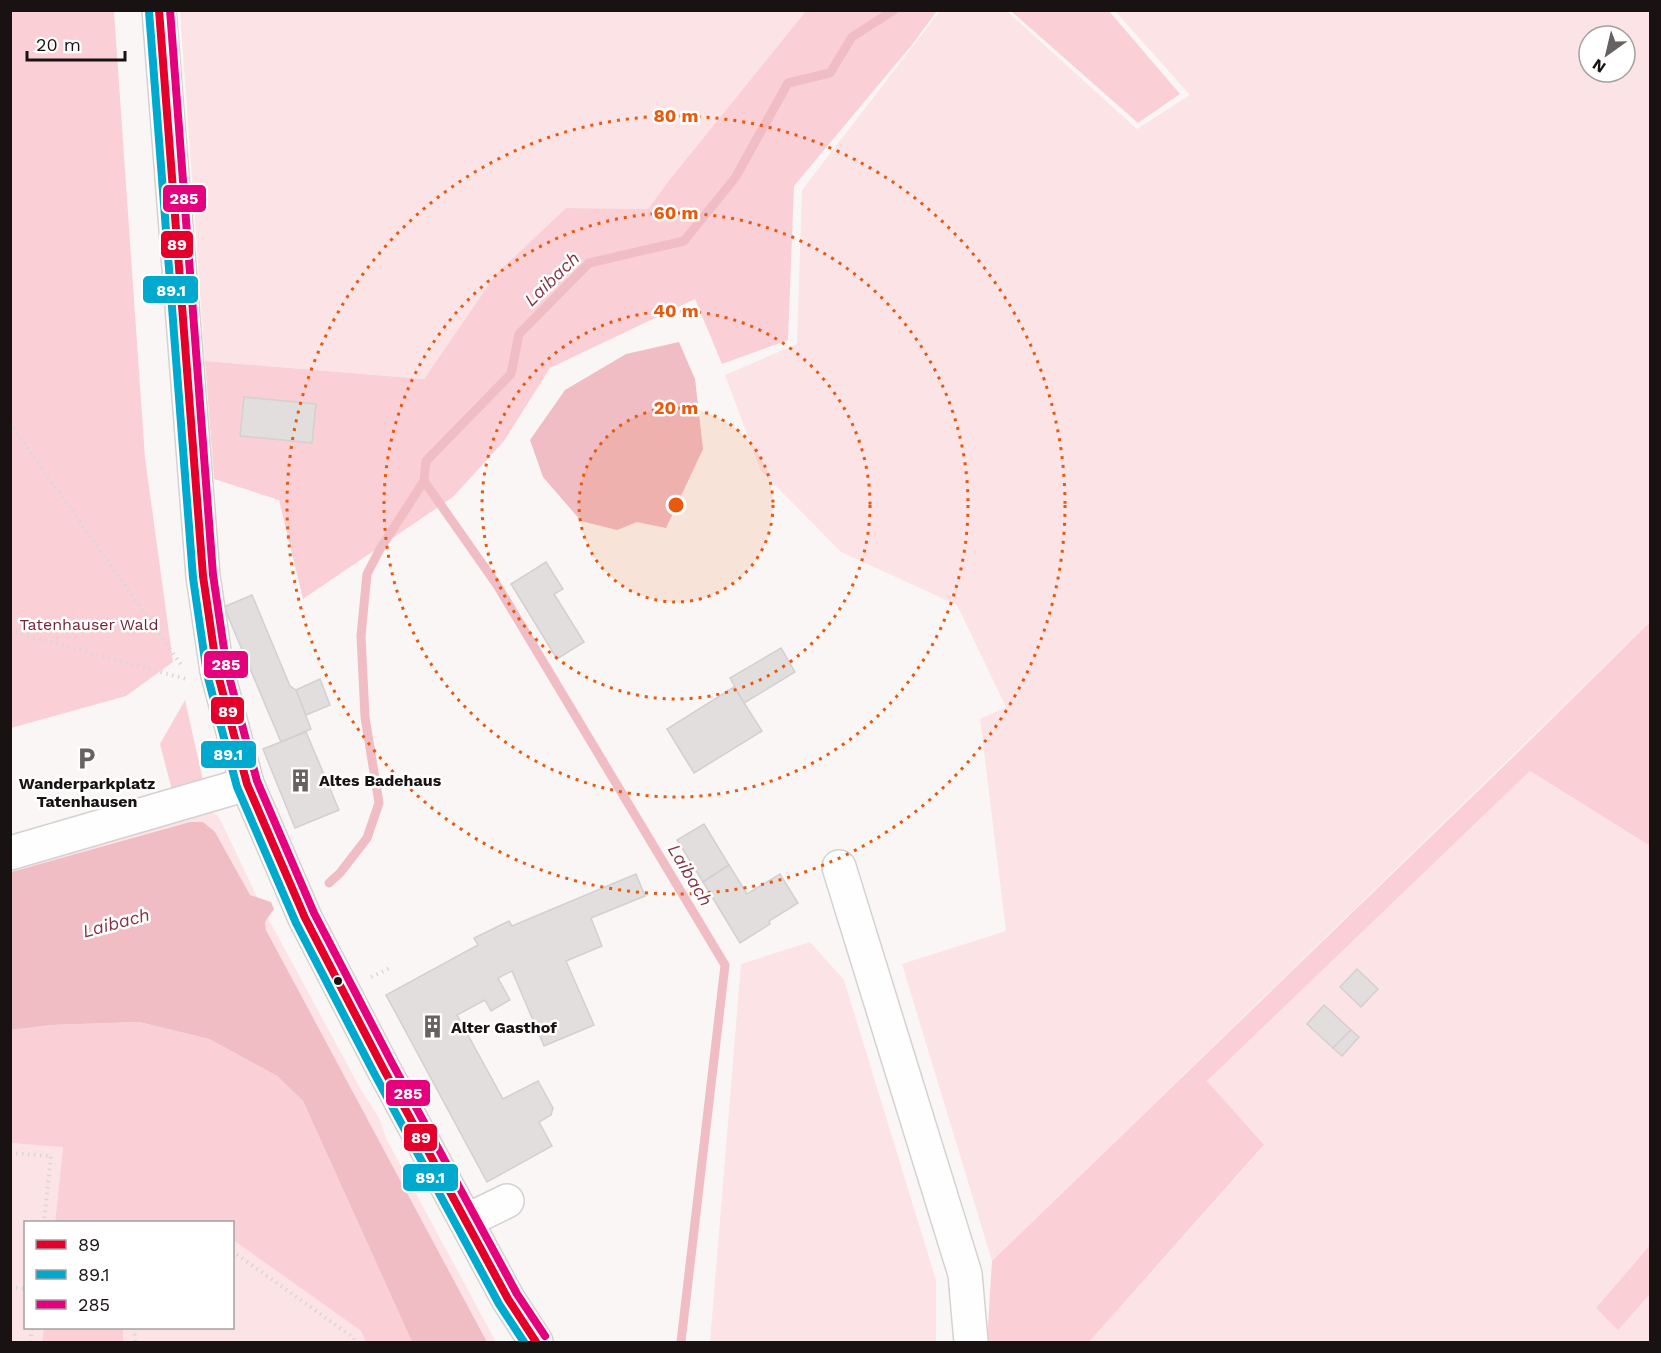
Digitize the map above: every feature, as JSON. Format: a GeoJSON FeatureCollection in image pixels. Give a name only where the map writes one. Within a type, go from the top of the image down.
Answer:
{"type":"FeatureCollection","features":[{"type":"Feature","properties":{"kind":"main road"},"geometry":{"type":"LineString","coordinates":[[159,10],[203,576],[217,671],[247,784],[305,918],[508,1299],[536,1342]]}},
{"type":"Feature","properties":{"kind":"main road"},"geometry":{"type":"LineString","coordinates":[[10,853],[247,784]]}},
{"type":"Feature","properties":{"kind":"main road"},"geometry":{"type":"LineString","coordinates":[[839,867],[965,1274],[971,1342]]}},
{"type":"Feature","properties":{"kind":"main road"},"geometry":{"type":"LineString","coordinates":[[466,1221],[507,1201]]}},
{"type":"Feature","properties":{"kind":"path"},"geometry":{"type":"LineString","coordinates":[[10,423],[193,681],[10,631]]}},
{"type":"Feature","properties":{"kind":"path"},"geometry":{"type":"LineString","coordinates":[[10,1153],[51,1156],[44,1221]]}},
{"type":"Feature","properties":{"kind":"path"},"geometry":{"type":"LineString","coordinates":[[234,1252],[354,1338],[355,1342]]}},
{"type":"Feature","properties":{"kind":"shaded area"},"geometry":{"type":"Polygon","coordinates":[[[180,11],[806,11],[648,209],[566,208],[496,274],[424,379],[205,361],[180,11]]]}},
{"type":"Feature","properties":{"kind":"shaded area"},"geometry":{"type":"Polygon","coordinates":[[[940,11],[1007,11],[1137,129],[1190,95],[1115,11],[1650,11],[1650,622],[992,1261],[902,964],[1006,931],[980,719],[1006,707],[957,605],[841,552],[761,471],[725,375],[797,344],[802,190],[940,11]]]}},
{"type":"Feature","properties":{"kind":"shaded area"},"geometry":{"type":"Polygon","coordinates":[[[1530,771],[1650,846],[1650,1245],[1596,1308],[1618,1329],[1650,1294],[1650,1342],[1089,1342],[1264,1146],[1207,1081],[1530,771]]]}},
{"type":"Feature","properties":{"kind":"shaded area"},"geometry":{"type":"Polygon","coordinates":[[[211,811],[222,823],[258,899],[245,889],[215,832],[190,822],[11,872],[11,862],[211,811]]]}},
{"type":"Feature","properties":{"kind":"shaded area"},"geometry":{"type":"Polygon","coordinates":[[[268,918],[360,1088],[379,1118],[387,1140],[496,1342],[487,1342],[266,930],[265,922],[268,918]]]}},
{"type":"Feature","properties":{"kind":"shaded area"},"geometry":{"type":"Polygon","coordinates":[[[810,942],[844,980],[936,1280],[936,1342],[710,1342],[741,964],[810,942]]]}},
{"type":"Feature","properties":{"kind":"shaded area"},"geometry":{"type":"Polygon","coordinates":[[[10,1143],[63,1146],[55,1221],[24,1221],[24,1329],[44,1329],[42,1342],[11,1342],[10,1143]]]}},
{"type":"Feature","properties":{"kind":"shaded area"},"geometry":{"type":"Polygon","coordinates":[[[234,1241],[361,1331],[366,1342],[123,1342],[123,1329],[234,1329],[234,1241]]]}},
{"type":"Feature","properties":{"kind":"green space","name":"Tatenhauser Wald"},"geometry":{"type":"Polygon","coordinates":[[[11,10],[114,11],[145,458],[173,662],[126,696],[11,728],[11,10]]]}},
{"type":"Feature","properties":{"kind":"green space"},"geometry":{"type":"Polygon","coordinates":[[[806,11],[937,11],[911,46],[794,186],[788,340],[722,364],[695,299],[550,368],[504,441],[453,497],[303,599],[279,500],[214,479],[205,361],[424,379],[496,274],[566,208],[648,209],[806,11]]]}},
{"type":"Feature","properties":{"kind":"green space"},"geometry":{"type":"Polygon","coordinates":[[[1011,11],[1109,11],[1180,94],[1138,123],[1011,11]]]}},
{"type":"Feature","properties":{"kind":"green space"},"geometry":{"type":"Polygon","coordinates":[[[1650,622],[1650,846],[1530,771],[1207,1081],[1264,1145],[1089,1342],[987,1342],[992,1261],[1650,622]]]}},
{"type":"Feature","properties":{"kind":"green space"},"geometry":{"type":"Polygon","coordinates":[[[185,700],[205,789],[174,798],[160,744],[185,700]]]}},
{"type":"Feature","properties":{"kind":"green space"},"geometry":{"type":"Polygon","coordinates":[[[139,1022],[209,1039],[277,1076],[303,1101],[412,1342],[366,1342],[361,1331],[234,1241],[234,1221],[55,1221],[63,1147],[11,1143],[10,1030],[52,1025],[139,1022]]]}},
{"type":"Feature","properties":{"kind":"green space"},"geometry":{"type":"Polygon","coordinates":[[[1650,1245],[1650,1294],[1618,1330],[1596,1308],[1650,1245]]]}},
{"type":"Feature","properties":{"kind":"green space"},"geometry":{"type":"Polygon","coordinates":[[[44,1329],[123,1329],[123,1342],[42,1342],[44,1329]]]}},
{"type":"Feature","properties":{"kind":"water"},"geometry":{"type":"Polygon","coordinates":[[[679,342],[695,379],[703,449],[666,528],[637,522],[617,530],[581,521],[543,477],[530,440],[565,390],[626,354],[679,342]]]}},
{"type":"Feature","properties":{"kind":"water"},"geometry":{"type":"Polygon","coordinates":[[[190,822],[203,822],[215,832],[250,895],[271,902],[274,909],[265,922],[266,930],[487,1342],[412,1342],[303,1101],[277,1076],[209,1039],[139,1022],[52,1025],[11,1030],[11,872],[190,822]]]}},
{"type":"Feature","properties":{"kind":"building"},"geometry":{"type":"Polygon","coordinates":[[[244,397],[316,404],[312,443],[240,436],[244,397]]]}},
{"type":"Feature","properties":{"kind":"building"},"geometry":{"type":"Polygon","coordinates":[[[546,562],[563,589],[554,594],[584,642],[557,659],[511,584],[546,562]]]}},
{"type":"Feature","properties":{"kind":"building"},"geometry":{"type":"Polygon","coordinates":[[[252,595],[290,686],[296,690],[311,729],[281,742],[224,607],[252,595]]]}},
{"type":"Feature","properties":{"kind":"building"},"geometry":{"type":"Polygon","coordinates":[[[781,648],[795,672],[744,703],[730,678],[781,648]]]}},
{"type":"Feature","properties":{"kind":"building"},"geometry":{"type":"Polygon","coordinates":[[[320,679],[330,705],[306,715],[296,690],[320,679]]]}},
{"type":"Feature","properties":{"kind":"building"},"geometry":{"type":"Polygon","coordinates":[[[734,687],[762,731],[694,773],[667,729],[734,687]]]}},
{"type":"Feature","properties":{"kind":"building","name":"Altes Badehaus"},"geometry":{"type":"Polygon","coordinates":[[[306,732],[339,810],[295,828],[263,749],[306,732]]]}},
{"type":"Feature","properties":{"kind":"building"},"geometry":{"type":"Polygon","coordinates":[[[704,824],[729,865],[703,882],[677,840],[704,824]]]}},
{"type":"Feature","properties":{"kind":"building"},"geometry":{"type":"Polygon","coordinates":[[[729,865],[747,894],[780,874],[798,903],[740,943],[703,882],[729,865]]]}},
{"type":"Feature","properties":{"kind":"building","name":"Alter Gasthof"},"geometry":{"type":"Polygon","coordinates":[[[636,874],[645,896],[591,918],[602,946],[566,961],[594,1025],[544,1046],[512,971],[498,978],[510,1000],[491,1011],[485,1000],[457,1015],[503,1099],[538,1081],[553,1108],[551,1115],[539,1122],[552,1146],[487,1182],[386,995],[478,945],[474,938],[509,921],[512,926],[636,874]]]}},
{"type":"Feature","properties":{"kind":"building"},"geometry":{"type":"Polygon","coordinates":[[[1357,969],[1378,989],[1361,1007],[1340,987],[1357,969]]]}},
{"type":"Feature","properties":{"kind":"building"},"geometry":{"type":"Polygon","coordinates":[[[1324,1005],[1351,1030],[1333,1048],[1307,1024],[1324,1005]]]}},
{"type":"Feature","properties":{"kind":"building"},"geometry":{"type":"Polygon","coordinates":[[[1351,1030],[1359,1037],[1342,1056],[1333,1048],[1351,1030]]]}},
{"type":"Feature","properties":{"kind":"waterway","name":"Laibach"},"geometry":{"type":"LineString","coordinates":[[329,883],[340,873],[367,838],[379,803],[365,717],[361,636],[367,574],[380,549],[424,481],[426,461],[511,374],[519,334],[589,263],[684,241],[735,178],[788,83],[830,73],[852,37],[894,10]]}},
{"type":"Feature","properties":{"kind":"waterway","name":"Laibach"},"geometry":{"type":"LineString","coordinates":[[424,481],[497,585],[725,965],[681,1342]]}},
{"type":"Feature","properties":{"kind":"transit line","name":"89"},"geometry":{"type":"LineString","coordinates":[[159,10],[203,576],[217,671],[247,784],[305,918],[508,1299],[536,1342]]}},
{"type":"Feature","properties":{"kind":"transit line","name":"285"},"geometry":{"type":"LineString","coordinates":[[170,10],[213,575],[227,669],[257,781],[314,913],[517,1294],[545,1336]]}},
{"type":"Feature","properties":{"kind":"transit line","name":"89.1"},"geometry":{"type":"LineString","coordinates":[[149,11],[193,578],[207,674],[237,787],[296,923],[499,1304],[524,1342]]}},
{"type":"Feature","properties":{"kind":"place","name":"Wanderparkplatz Tatenhausen"},"geometry":{"type":"Point","coordinates":[87,758]}},
{"type":"Feature","properties":{"kind":"place","name":"Altes Badehaus"},"geometry":{"type":"Point","coordinates":[301,780]}},
{"type":"Feature","properties":{"kind":"place","name":"Alter Gasthof"},"geometry":{"type":"Point","coordinates":[433,1027]}}]}
